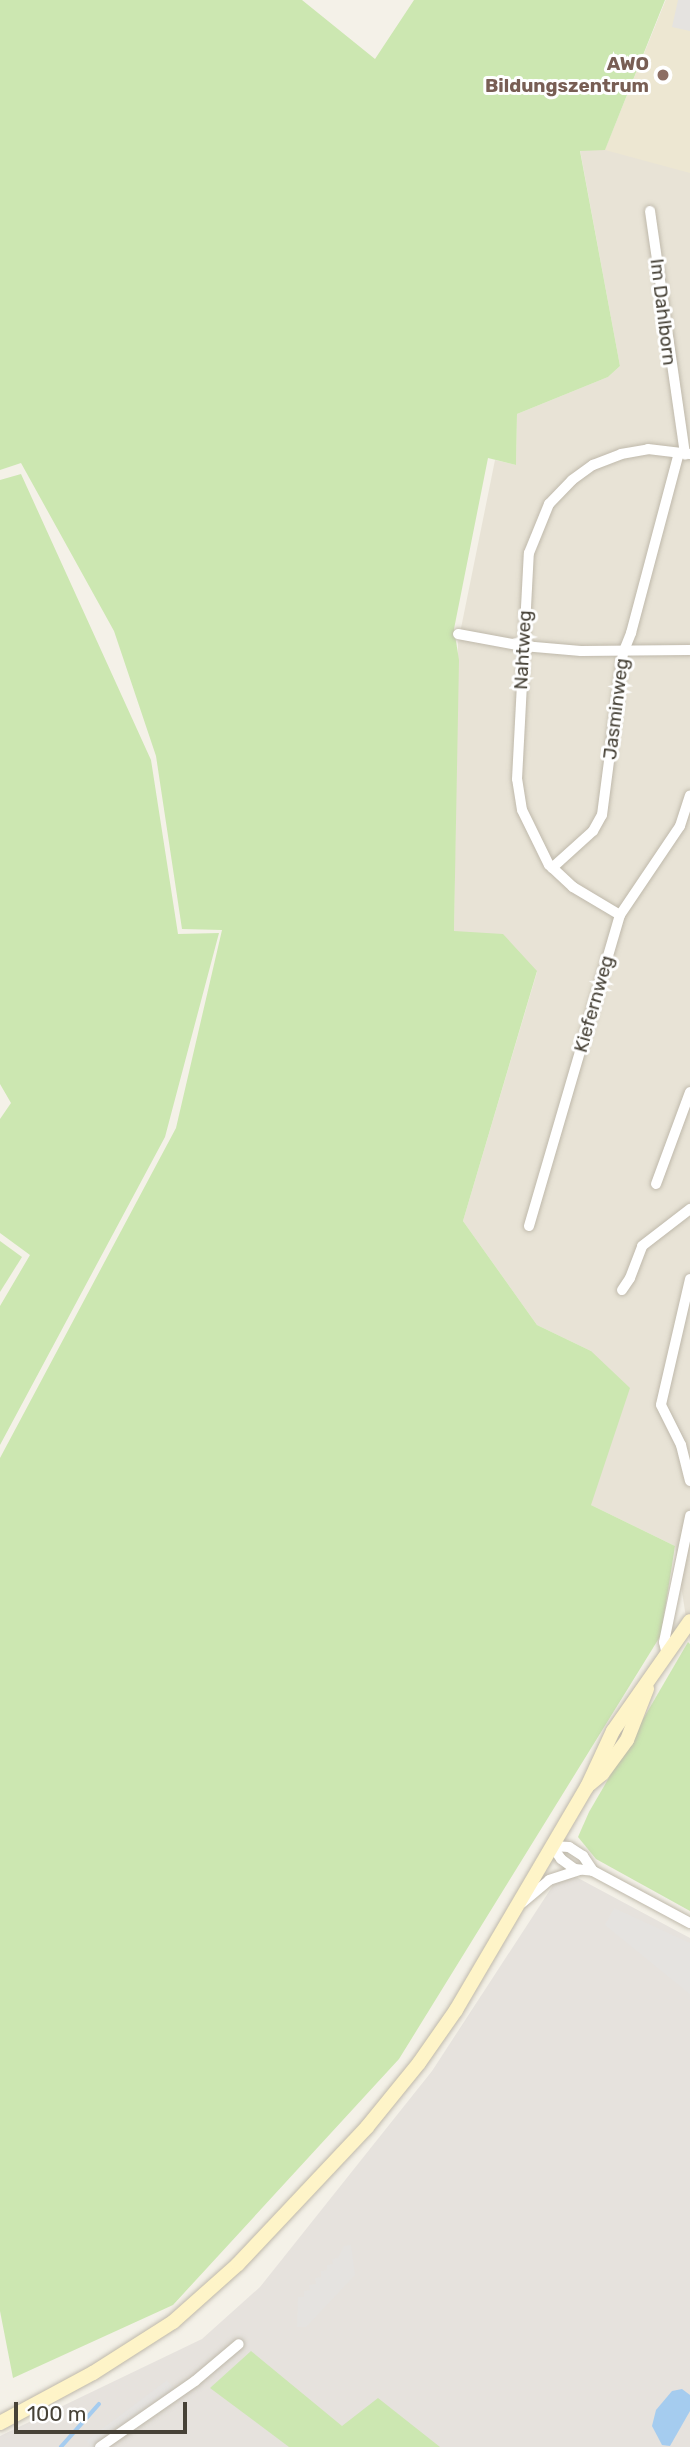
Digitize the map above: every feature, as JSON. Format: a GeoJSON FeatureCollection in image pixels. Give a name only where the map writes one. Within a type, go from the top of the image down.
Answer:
{"type":"FeatureCollection","features":[{"type":"Feature","properties":{"kind":"main road"},"geometry":{"type":"LineString","coordinates":[[0,2423],[139,2345],[192,2306],[238,2264],[311,2189],[419,2063],[469,1989],[587,1787],[602,1774],[627,1740],[642,1708],[648,1685],[690,1621]]}},
{"type":"Feature","properties":{"kind":"street","name":"Im Dahlborn"},"geometry":{"type":"LineString","coordinates":[[650,211],[685,454]]}},
{"type":"Feature","properties":{"kind":"street","name":"Nahtweg"},"geometry":{"type":"LineString","coordinates":[[620,915],[573,887],[552,868],[533,837],[523,810],[517,779],[529,553],[549,504],[572,480],[593,466],[621,454],[648,449],[685,454]]}},
{"type":"Feature","properties":{"kind":"street","name":"Jasminweg"},"geometry":{"type":"LineString","coordinates":[[552,868],[593,831],[602,815],[623,653],[685,454]]}},
{"type":"Feature","properties":{"kind":"street"},"geometry":{"type":"LineString","coordinates":[[458,634],[523,646],[623,653],[690,650]]}},
{"type":"Feature","properties":{"kind":"street","name":"Kiefernweg"},"geometry":{"type":"LineString","coordinates":[[529,1226],[620,915],[680,826],[690,796]]}},
{"type":"Feature","properties":{"kind":"street"},"geometry":{"type":"LineString","coordinates":[[656,1184],[690,1092]]}},
{"type":"Feature","properties":{"kind":"street"},"geometry":{"type":"LineString","coordinates":[[622,1290],[630,1278],[642,1246],[690,1209]]}},
{"type":"Feature","properties":{"kind":"street"},"geometry":{"type":"LineString","coordinates":[[690,1279],[661,1405],[681,1445],[690,1480]]}},
{"type":"Feature","properties":{"kind":"street"},"geometry":{"type":"LineString","coordinates":[[667,1655],[664,1642],[690,1516]]}},
{"type":"Feature","properties":{"kind":"street"},"geometry":{"type":"LineString","coordinates":[[552,1846],[561,1859],[580,1870]]}},
{"type":"Feature","properties":{"kind":"street"},"geometry":{"type":"LineString","coordinates":[[552,1846],[569,1847],[583,1856],[593,1871]]}},
{"type":"Feature","properties":{"kind":"street"},"geometry":{"type":"LineString","coordinates":[[515,1910],[549,1880],[580,1870],[593,1871],[690,1923]]}},
{"type":"Feature","properties":{"kind":"street"},"geometry":{"type":"LineString","coordinates":[[100,2447],[195,2381],[239,2344]]}},
{"type":"Feature","properties":{"kind":"shaded area"},"geometry":{"type":"Polygon","coordinates":[[[666,0],[690,0],[690,1644],[675,1546],[591,1505],[591,1351],[537,1325],[463,1221],[537,972],[454,932],[458,643],[495,460],[516,465],[517,414],[608,377],[620,366],[580,150],[605,150],[666,0]]]}},
{"type":"Feature","properties":{"kind":"shaded area","name":"AWO Bildungszentrum"},"geometry":{"type":"Polygon","coordinates":[[[666,0],[690,0],[690,173],[605,150],[666,0]]]}},
{"type":"Feature","properties":{"kind":"shaded area"},"geometry":{"type":"Polygon","coordinates":[[[678,0],[690,0],[690,31],[672,27],[678,0]]]}},
{"type":"Feature","properties":{"kind":"shaded area"},"geometry":{"type":"Polygon","coordinates":[[[563,1870],[690,1938],[690,2447],[0,2447],[0,2436],[202,2339],[260,2287],[432,2071],[563,1870]]]}},
{"type":"Feature","properties":{"kind":"shaded area"},"geometry":{"type":"Polygon","coordinates":[[[614,1908],[690,1943],[690,1994],[605,1925],[614,1908]]]}},
{"type":"Feature","properties":{"kind":"shaded area"},"geometry":{"type":"Polygon","coordinates":[[[351,2245],[355,2275],[306,2327],[297,2327],[298,2297],[304,2297],[304,2291],[310,2290],[309,2285],[316,2284],[315,2278],[321,2277],[321,2271],[327,2270],[327,2265],[333,2264],[332,2259],[338,2258],[344,2246],[351,2245]]]}},
{"type":"Feature","properties":{"kind":"shaded area"},"geometry":{"type":"Polygon","coordinates":[[[167,2380],[173,2388],[95,2447],[91,2447],[86,2441],[167,2380]]]}},
{"type":"Feature","properties":{"kind":"green space"},"geometry":{"type":"Polygon","coordinates":[[[0,0],[302,0],[375,59],[414,0],[665,0],[605,150],[580,151],[620,366],[608,377],[517,414],[516,465],[488,458],[454,629],[459,660],[454,931],[503,934],[537,971],[463,1221],[537,1325],[591,1351],[630,1388],[591,1505],[675,1546],[661,1635],[399,2059],[173,2305],[13,2378],[0,2311],[0,1458],[176,1128],[222,930],[182,929],[156,756],[114,631],[21,463],[0,470],[0,0]]]}},
{"type":"Feature","properties":{"kind":"green space"},"geometry":{"type":"Polygon","coordinates":[[[21,474],[151,760],[178,934],[219,933],[165,1137],[0,1445],[0,1306],[30,1255],[0,1233],[0,1119],[11,1103],[0,1084],[0,480],[21,474]]]}},
{"type":"Feature","properties":{"kind":"green space"},"geometry":{"type":"Polygon","coordinates":[[[0,1241],[22,1257],[0,1292],[0,1241]]]}},
{"type":"Feature","properties":{"kind":"green space"},"geometry":{"type":"Polygon","coordinates":[[[688,1642],[690,1911],[596,1859],[578,1837],[589,1812],[688,1642]]]}},
{"type":"Feature","properties":{"kind":"green space"},"geometry":{"type":"Polygon","coordinates":[[[251,2351],[342,2426],[378,2398],[440,2447],[289,2447],[210,2388],[251,2351]]]}},
{"type":"Feature","properties":{"kind":"water"},"geometry":{"type":"Polygon","coordinates":[[[682,2389],[690,2395],[690,2411],[670,2446],[662,2445],[652,2426],[656,2410],[672,2391],[682,2389]]]}},
{"type":"Feature","properties":{"kind":"waterway"},"geometry":{"type":"LineString","coordinates":[[61,2447],[99,2404]]}},
{"type":"Feature","properties":{"kind":"place","name":"AWO Bildungszentrum"},"geometry":{"type":"Point","coordinates":[663,75]}}]}
